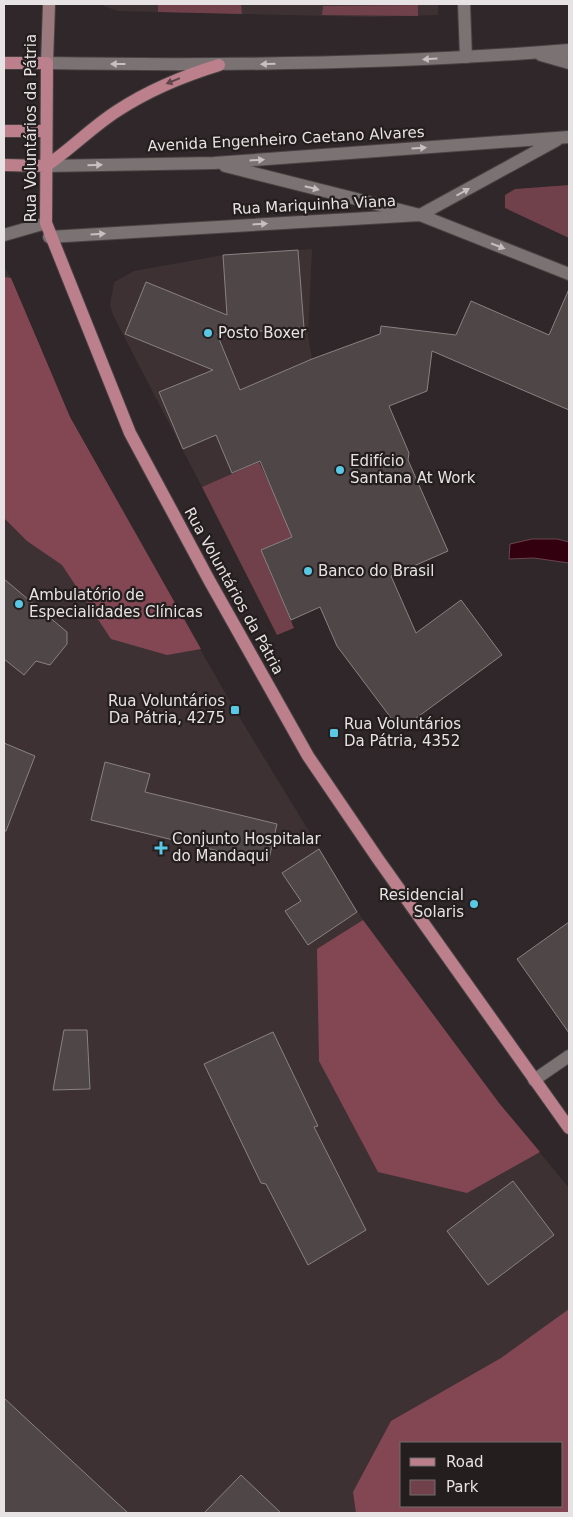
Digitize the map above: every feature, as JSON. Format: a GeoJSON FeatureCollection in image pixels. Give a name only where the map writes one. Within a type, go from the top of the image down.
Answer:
{"type":"FeatureCollection","features":[{"type":"Feature","properties":{"kind":"main road","name":"Rua Voluntários da Pátria"},"geometry":{"type":"LineString","coordinates":[[49,4],[45,131],[46,223],[49,237],[130,433],[308,756],[351,820],[569,1128]]}},
{"type":"Feature","properties":{"kind":"main road"},"geometry":{"type":"LineString","coordinates":[[4,63],[47,63]]}},
{"type":"Feature","properties":{"kind":"main road"},"geometry":{"type":"LineString","coordinates":[[46,166],[115,112],[140,97],[192,74],[219,65]]}},
{"type":"Feature","properties":{"kind":"main road"},"geometry":{"type":"LineString","coordinates":[[4,131],[45,131]]}},
{"type":"Feature","properties":{"kind":"main road","name":"Avenida Engenheiro Caetano Alvares"},"geometry":{"type":"LineString","coordinates":[[4,165],[46,166]]}},
{"type":"Feature","properties":{"kind":"street"},"geometry":{"type":"LineString","coordinates":[[464,4],[466,57]]}},
{"type":"Feature","properties":{"kind":"street"},"geometry":{"type":"LineString","coordinates":[[47,63],[219,65],[466,57],[569,50]]}},
{"type":"Feature","properties":{"kind":"street"},"geometry":{"type":"LineString","coordinates":[[531,53],[569,63]]}},
{"type":"Feature","properties":{"kind":"street"},"geometry":{"type":"LineString","coordinates":[[214,163],[420,215],[565,137]]}},
{"type":"Feature","properties":{"kind":"street","name":"Avenida Engenheiro Caetano Alvares"},"geometry":{"type":"LineString","coordinates":[[46,166],[214,163],[565,137]]}},
{"type":"Feature","properties":{"kind":"street","name":"Rua Mariquinha Viana"},"geometry":{"type":"LineString","coordinates":[[49,237],[420,215],[569,274]]}},
{"type":"Feature","properties":{"kind":"street"},"geometry":{"type":"LineString","coordinates":[[4,235],[46,223]]}},
{"type":"Feature","properties":{"kind":"street"},"geometry":{"type":"LineString","coordinates":[[534,1080],[569,1056]]}},
{"type":"Feature","properties":{"kind":"shaded area"},"geometry":{"type":"Polygon","coordinates":[[[99,4],[438,4],[438,15],[371,17],[117,11],[99,4]]]}},
{"type":"Feature","properties":{"kind":"shaded area"},"geometry":{"type":"Polygon","coordinates":[[[312,249],[308,336],[312,359],[340,427],[202,487],[113,315],[110,305],[114,282],[134,271],[223,255],[312,249]]]}},
{"type":"Feature","properties":{"kind":"shaded area","name":"Conjunto Hospitalar do Mandaqui"},"geometry":{"type":"Polygon","coordinates":[[[4,267],[11,278],[70,417],[139,543],[235,710],[363,920],[499,1103],[569,1188],[569,1513],[4,1513],[4,267]]]}},
{"type":"Feature","properties":{"kind":"shaded area"},"geometry":{"type":"Polygon","coordinates":[[[4,277],[11,278],[70,417],[201,649],[167,655],[111,639],[62,565],[27,541],[4,518],[4,277]]]}},
{"type":"Feature","properties":{"kind":"shaded area"},"geometry":{"type":"Polygon","coordinates":[[[532,539],[557,539],[569,542],[569,563],[534,558],[509,559],[510,544],[532,539]]]}},
{"type":"Feature","properties":{"kind":"shaded area"},"geometry":{"type":"Polygon","coordinates":[[[363,920],[499,1103],[540,1152],[467,1193],[378,1172],[319,1061],[317,949],[363,920]]]}},
{"type":"Feature","properties":{"kind":"shaded area"},"geometry":{"type":"Polygon","coordinates":[[[569,1309],[569,1513],[356,1513],[353,1492],[391,1421],[501,1358],[569,1309]]]}},
{"type":"Feature","properties":{"kind":"green space"},"geometry":{"type":"Polygon","coordinates":[[[158,4],[241,5],[242,14],[158,12],[158,4]]]}},
{"type":"Feature","properties":{"kind":"green space"},"geometry":{"type":"Polygon","coordinates":[[[418,5],[418,16],[322,15],[323,6],[418,5]]]}},
{"type":"Feature","properties":{"kind":"green space"},"geometry":{"type":"Polygon","coordinates":[[[569,185],[569,238],[505,208],[505,195],[515,189],[569,185]]]}},
{"type":"Feature","properties":{"kind":"green space"},"geometry":{"type":"Polygon","coordinates":[[[259,462],[294,536],[261,550],[294,628],[277,635],[202,487],[259,462]]]}},
{"type":"Feature","properties":{"kind":"building"},"geometry":{"type":"Polygon","coordinates":[[[298,250],[304,328],[217,334],[240,390],[312,359],[380,334],[381,326],[456,335],[471,301],[549,335],[569,289],[569,410],[432,351],[427,391],[389,406],[409,453],[408,460],[448,551],[391,576],[416,633],[461,600],[502,655],[400,730],[337,646],[320,607],[291,620],[261,550],[292,537],[260,461],[232,473],[216,435],[183,449],[159,392],[213,370],[125,334],[146,282],[227,315],[223,255],[298,250]]]}},
{"type":"Feature","properties":{"kind":"building","name":"Ambulatório de Especialidades Clínicas"},"geometry":{"type":"Polygon","coordinates":[[[4,579],[67,632],[67,644],[50,665],[36,661],[24,675],[4,659],[4,579]]]}},
{"type":"Feature","properties":{"kind":"building"},"geometry":{"type":"Polygon","coordinates":[[[4,743],[35,756],[6,831],[4,831],[4,743]]]}},
{"type":"Feature","properties":{"kind":"building"},"geometry":{"type":"Polygon","coordinates":[[[105,762],[150,774],[145,792],[277,824],[268,863],[91,820],[105,762]]]}},
{"type":"Feature","properties":{"kind":"building"},"geometry":{"type":"Polygon","coordinates":[[[319,849],[357,912],[308,945],[285,911],[301,901],[282,873],[319,849]]]}},
{"type":"Feature","properties":{"kind":"building"},"geometry":{"type":"Polygon","coordinates":[[[569,922],[569,1033],[517,959],[569,922]]]}},
{"type":"Feature","properties":{"kind":"building"},"geometry":{"type":"Polygon","coordinates":[[[64,1030],[87,1030],[90,1089],[53,1090],[64,1030]]]}},
{"type":"Feature","properties":{"kind":"building"},"geometry":{"type":"Polygon","coordinates":[[[273,1032],[318,1126],[314,1127],[366,1230],[308,1265],[266,1184],[261,1183],[204,1064],[273,1032]]]}},
{"type":"Feature","properties":{"kind":"building"},"geometry":{"type":"Polygon","coordinates":[[[513,1181],[554,1235],[488,1285],[447,1231],[513,1181]]]}},
{"type":"Feature","properties":{"kind":"building"},"geometry":{"type":"Polygon","coordinates":[[[4,1398],[128,1513],[4,1513],[4,1398]]]}},
{"type":"Feature","properties":{"kind":"building"},"geometry":{"type":"Polygon","coordinates":[[[241,1475],[281,1513],[204,1513],[241,1475]]]}},
{"type":"Feature","properties":{"kind":"place","name":"Posto Boxer"},"geometry":{"type":"Point","coordinates":[208,333]}},
{"type":"Feature","properties":{"kind":"place","name":"Edifício Santana At Work"},"geometry":{"type":"Point","coordinates":[340,470]}},
{"type":"Feature","properties":{"kind":"place","name":"Banco do Brasil"},"geometry":{"type":"Point","coordinates":[308,571]}},
{"type":"Feature","properties":{"kind":"place","name":"Ambulatório de Especialidades Clínicas"},"geometry":{"type":"Point","coordinates":[19,604]}},
{"type":"Feature","properties":{"kind":"place","name":"Rua Voluntários Da Pátria, 4275"},"geometry":{"type":"Point","coordinates":[235,710]}},
{"type":"Feature","properties":{"kind":"place","name":"Rua Voluntários Da Pátria, 4352"},"geometry":{"type":"Point","coordinates":[334,733]}},
{"type":"Feature","properties":{"kind":"place","name":"Conjunto Hospitalar do Mandaqui"},"geometry":{"type":"Point","coordinates":[161,848]}},
{"type":"Feature","properties":{"kind":"place","name":"Residencial Solaris"},"geometry":{"type":"Point","coordinates":[474,904]}}]}
